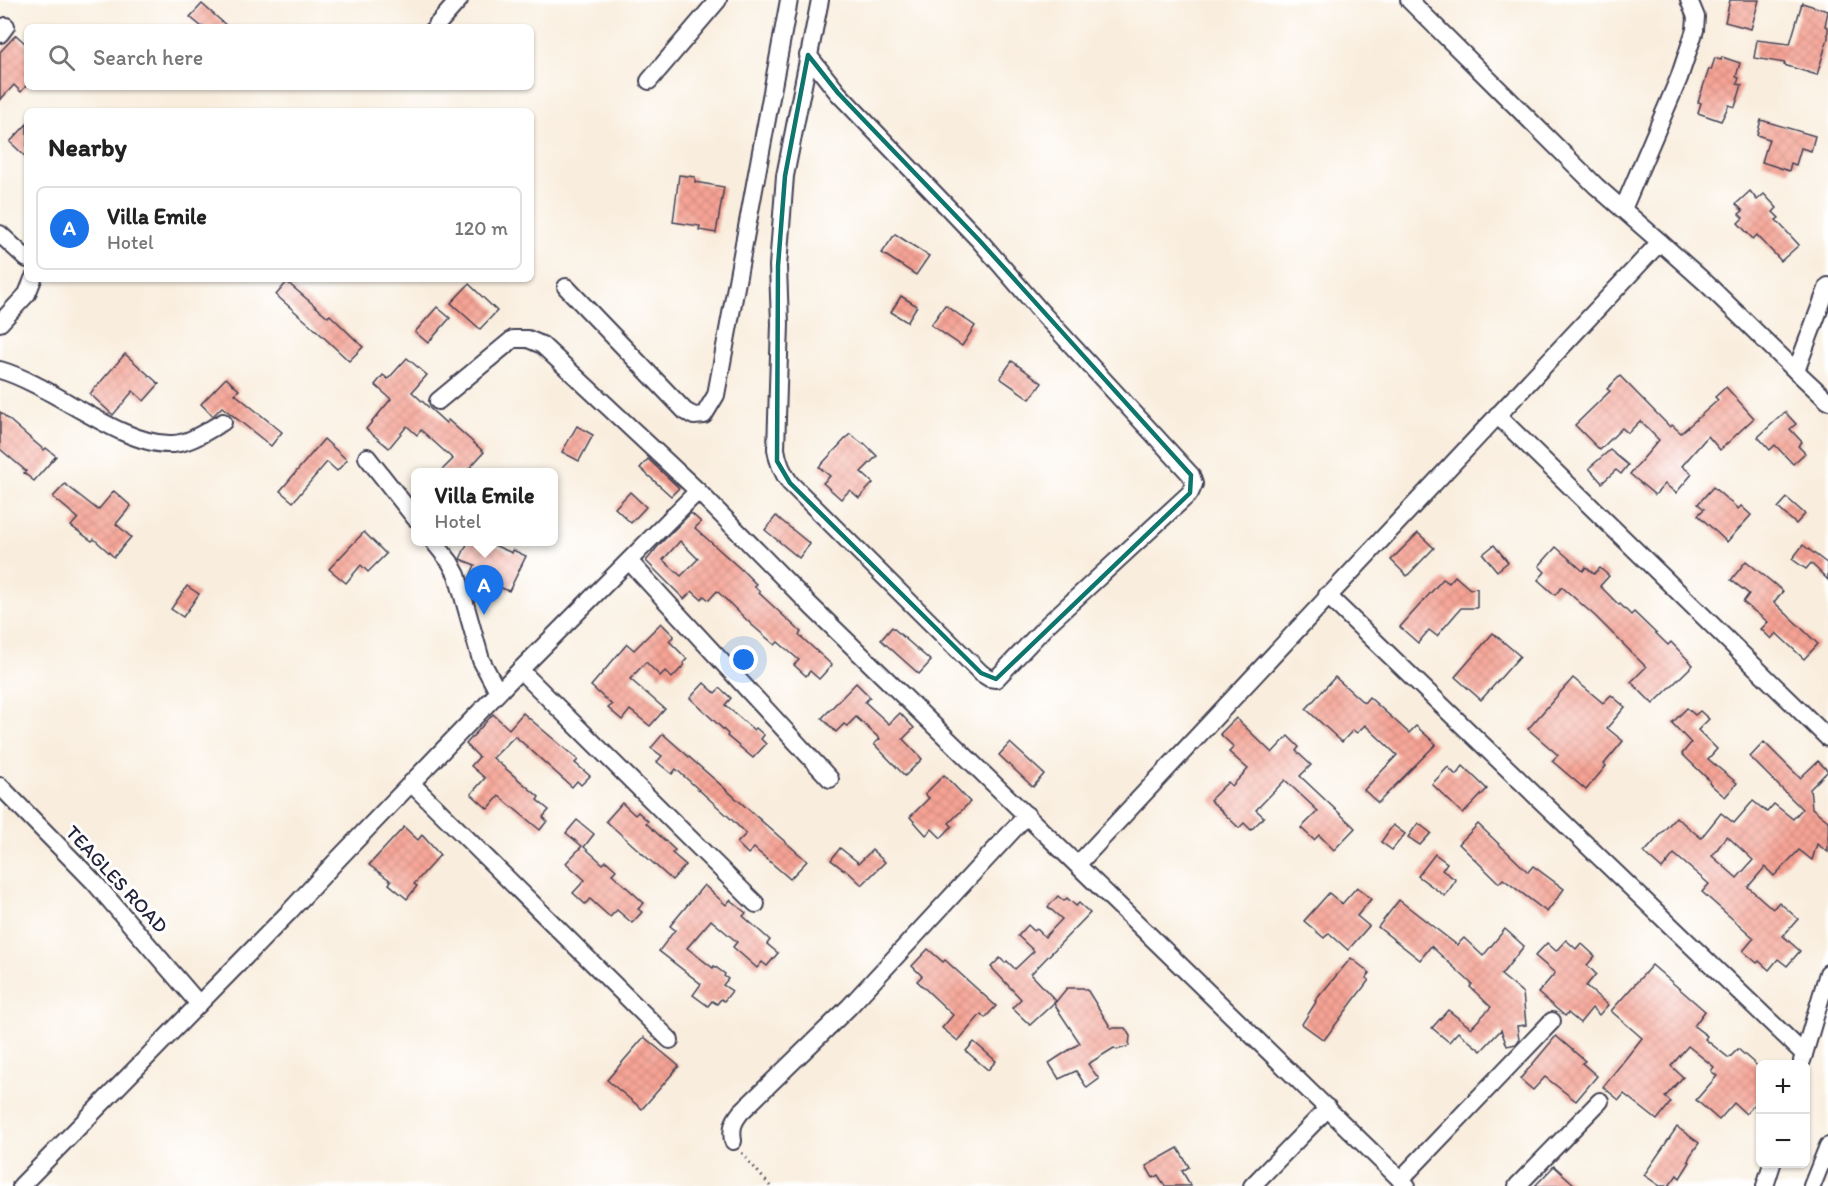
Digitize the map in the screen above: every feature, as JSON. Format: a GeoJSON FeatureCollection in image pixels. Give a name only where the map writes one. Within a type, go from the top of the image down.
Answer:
{"type":"FeatureCollection","features":[{"type":"Feature","properties":{"kind":"street"},"geometry":{"type":"LineString","coordinates":[[438,24],[459,0]]}},
{"type":"Feature","properties":{"kind":"street"},"geometry":{"type":"LineString","coordinates":[[649,81],[718,0]]}},
{"type":"Feature","properties":{"kind":"street"},"geometry":{"type":"LineString","coordinates":[[566,287],[685,411],[694,416],[704,415],[716,395],[789,0]]}},
{"type":"Feature","properties":{"kind":"street"},"geometry":{"type":"LineString","coordinates":[[808,55],[838,93],[979,240],[1041,312],[1191,475],[1194,484],[1190,493],[1048,624],[996,679],[981,673],[790,483],[782,473],[777,461],[780,324],[778,266],[784,186],[808,55],[820,0]]}},
{"type":"Feature","properties":{"kind":"street"},"geometry":{"type":"LineString","coordinates":[[1623,209],[1679,78],[1695,30],[1696,17],[1689,0]]}},
{"type":"Feature","properties":{"kind":"street"},"geometry":{"type":"LineString","coordinates":[[1414,2],[1596,186],[1707,284],[1828,400]]}},
{"type":"Feature","properties":{"kind":"street"},"geometry":{"type":"LineString","coordinates":[[0,234],[24,256]]}},
{"type":"Feature","properties":{"kind":"street"},"geometry":{"type":"LineString","coordinates":[[1078,864],[1327,595],[1660,242]]}},
{"type":"Feature","properties":{"kind":"street"},"geometry":{"type":"LineString","coordinates":[[0,323],[27,294],[32,282]]}},
{"type":"Feature","properties":{"kind":"street"},"geometry":{"type":"LineString","coordinates":[[1797,371],[1828,286]]}},
{"type":"Feature","properties":{"kind":"street"},"geometry":{"type":"LineString","coordinates":[[438,400],[513,339],[528,339],[542,345],[698,491],[811,606],[1404,1183],[1552,1022]]}},
{"type":"Feature","properties":{"kind":"street"},"geometry":{"type":"LineString","coordinates":[[0,370],[33,382],[118,429],[148,442],[173,444],[189,440],[223,422]]}},
{"type":"Feature","properties":{"kind":"street"},"geometry":{"type":"LineString","coordinates":[[1497,415],[1828,738]]}},
{"type":"Feature","properties":{"kind":"street"},"geometry":{"type":"LineString","coordinates":[[367,457],[411,513]]}},
{"type":"Feature","properties":{"kind":"street"},"geometry":{"type":"LineString","coordinates":[[21,1186],[199,1005],[498,692],[698,491]]}},
{"type":"Feature","properties":{"kind":"street"},"geometry":{"type":"LineString","coordinates":[[437,546],[457,574],[481,660],[498,692]]}},
{"type":"Feature","properties":{"kind":"street"},"geometry":{"type":"LineString","coordinates":[[629,561],[830,779]]}},
{"type":"Feature","properties":{"kind":"street"},"geometry":{"type":"LineString","coordinates":[[1327,595],[1802,1059],[1828,973]]}},
{"type":"Feature","properties":{"kind":"street"},"geometry":{"type":"LineString","coordinates":[[520,670],[756,904]]}},
{"type":"Feature","properties":{"kind":"street"},"geometry":{"type":"LineString","coordinates":[[411,783],[670,1041]]}},
{"type":"Feature","properties":{"kind":"street","name":"TEAGLES ROAD"},"geometry":{"type":"LineString","coordinates":[[0,786],[93,882],[199,1005]]}},
{"type":"Feature","properties":{"kind":"street"},"geometry":{"type":"LineString","coordinates":[[733,1141],[733,1121],[741,1112],[849,1007],[1027,815]]}},
{"type":"Feature","properties":{"kind":"street"},"geometry":{"type":"LineString","coordinates":[[1517,1186],[1600,1101]]}},
{"type":"Feature","properties":{"kind":"street"},"geometry":{"type":"LineString","coordinates":[[1252,1186],[1328,1108]]}},
{"type":"Feature","properties":{"kind":"street"},"geometry":{"type":"LineString","coordinates":[[1812,1186],[1828,1146]]}},
{"type":"Feature","properties":{"kind":"street"},"geometry":{"type":"LineString","coordinates":[[1765,1186],[1771,1168]]}},
{"type":"Feature","properties":{"kind":"path"},"geometry":{"type":"LineString","coordinates":[[733,1141],[752,1167],[770,1186]]}},
{"type":"Feature","properties":{"kind":"highlighted area"},"geometry":{"type":"Polygon","coordinates":[[[808,55],[838,93],[979,240],[1191,475],[1190,493],[996,679],[981,673],[790,483],[777,461],[778,266],[785,176],[808,55]]]}},
{"type":"Feature","properties":{"kind":"building"},"geometry":{"type":"Polygon","coordinates":[[[1730,0],[1759,0],[1751,29],[1725,22],[1730,0]]]}},
{"type":"Feature","properties":{"kind":"building"},"geometry":{"type":"Polygon","coordinates":[[[1802,3],[1828,11],[1825,26],[1828,27],[1828,38],[1817,75],[1784,65],[1785,63],[1754,58],[1757,40],[1790,44],[1802,3]]]}},
{"type":"Feature","properties":{"kind":"building"},"geometry":{"type":"Polygon","coordinates":[[[202,4],[225,24],[198,24],[190,17],[202,4]]]}},
{"type":"Feature","properties":{"kind":"building"},"geometry":{"type":"Polygon","coordinates":[[[16,35],[24,42],[24,88],[21,92],[14,85],[0,100],[0,52],[16,35]]]}},
{"type":"Feature","properties":{"kind":"building"},"geometry":{"type":"Polygon","coordinates":[[[1722,57],[1740,63],[1736,77],[1739,78],[1737,84],[1742,85],[1735,107],[1729,105],[1721,121],[1698,113],[1701,103],[1698,102],[1709,69],[1711,70],[1715,58],[1721,60],[1722,57]]]}},
{"type":"Feature","properties":{"kind":"building"},"geometry":{"type":"Polygon","coordinates":[[[1761,120],[1815,136],[1811,151],[1801,148],[1796,165],[1791,163],[1789,171],[1762,162],[1769,139],[1757,135],[1761,120]]]}},
{"type":"Feature","properties":{"kind":"building"},"geometry":{"type":"Polygon","coordinates":[[[24,127],[24,155],[10,142],[24,127]]]}},
{"type":"Feature","properties":{"kind":"building"},"geometry":{"type":"Polygon","coordinates":[[[679,175],[695,177],[695,182],[724,187],[716,233],[699,230],[700,226],[673,222],[679,175]]]}},
{"type":"Feature","properties":{"kind":"building"},"geometry":{"type":"Polygon","coordinates":[[[1750,191],[1757,200],[1764,194],[1777,208],[1773,212],[1779,218],[1776,220],[1799,245],[1781,261],[1757,235],[1753,239],[1738,223],[1743,218],[1739,214],[1743,211],[1736,204],[1750,191]]]}},
{"type":"Feature","properties":{"kind":"building"},"geometry":{"type":"Polygon","coordinates":[[[895,234],[929,256],[916,275],[882,253],[895,234]]]}},
{"type":"Feature","properties":{"kind":"building"},"geometry":{"type":"Polygon","coordinates":[[[287,282],[328,317],[330,315],[363,347],[349,361],[276,295],[287,282]]]}},
{"type":"Feature","properties":{"kind":"building"},"geometry":{"type":"Polygon","coordinates":[[[469,284],[497,311],[480,329],[451,303],[469,284]]]}},
{"type":"Feature","properties":{"kind":"building"},"geometry":{"type":"Polygon","coordinates":[[[901,296],[917,306],[907,322],[891,312],[901,296]]]}},
{"type":"Feature","properties":{"kind":"building"},"geometry":{"type":"Polygon","coordinates":[[[945,305],[975,326],[962,346],[931,325],[945,305]]]}},
{"type":"Feature","properties":{"kind":"building"},"geometry":{"type":"Polygon","coordinates":[[[437,307],[450,318],[428,343],[415,332],[437,307]]]}},
{"type":"Feature","properties":{"kind":"building"},"geometry":{"type":"Polygon","coordinates":[[[125,354],[159,384],[144,401],[133,391],[113,415],[90,394],[125,354]]]}},
{"type":"Feature","properties":{"kind":"building"},"geometry":{"type":"Polygon","coordinates":[[[407,358],[427,375],[412,392],[446,423],[448,420],[484,452],[470,468],[444,468],[453,459],[421,430],[417,435],[407,426],[389,448],[366,429],[391,399],[375,385],[383,375],[388,379],[407,358]]]}},
{"type":"Feature","properties":{"kind":"building"},"geometry":{"type":"Polygon","coordinates":[[[1012,361],[1042,383],[1030,399],[1000,378],[1012,361]]]}},
{"type":"Feature","properties":{"kind":"building"},"geometry":{"type":"Polygon","coordinates":[[[1620,376],[1670,427],[1672,425],[1681,433],[1718,400],[1715,397],[1726,387],[1754,418],[1720,450],[1708,436],[1682,466],[1692,474],[1676,493],[1665,484],[1655,495],[1630,474],[1659,440],[1640,421],[1628,433],[1622,428],[1600,450],[1575,425],[1610,391],[1607,389],[1620,376]]]}},
{"type":"Feature","properties":{"kind":"building"},"geometry":{"type":"Polygon","coordinates":[[[226,378],[239,390],[235,394],[282,432],[271,446],[222,407],[213,416],[201,404],[226,378]]]}},
{"type":"Feature","properties":{"kind":"building"},"geometry":{"type":"Polygon","coordinates":[[[0,412],[44,450],[46,448],[56,456],[34,481],[0,449],[0,412]]]}},
{"type":"Feature","properties":{"kind":"building"},"geometry":{"type":"Polygon","coordinates":[[[1785,412],[1796,424],[1790,429],[1802,442],[1798,446],[1805,453],[1793,464],[1775,445],[1770,450],[1758,437],[1785,412]]]}},
{"type":"Feature","properties":{"kind":"building"},"geometry":{"type":"Polygon","coordinates":[[[577,426],[593,435],[579,461],[562,452],[577,426]]]}},
{"type":"Feature","properties":{"kind":"building"},"geometry":{"type":"Polygon","coordinates":[[[850,434],[864,443],[877,456],[861,472],[873,483],[859,498],[850,490],[841,499],[823,483],[830,476],[819,467],[850,434]]]}},
{"type":"Feature","properties":{"kind":"building"},"geometry":{"type":"Polygon","coordinates":[[[324,439],[347,460],[337,471],[327,462],[293,502],[280,491],[324,439]]]}},
{"type":"Feature","properties":{"kind":"building"},"geometry":{"type":"Polygon","coordinates":[[[1610,450],[1628,465],[1621,474],[1616,470],[1602,483],[1589,468],[1610,450]]]}},
{"type":"Feature","properties":{"kind":"building"},"geometry":{"type":"Polygon","coordinates":[[[648,459],[679,488],[671,496],[640,468],[648,459]]]}},
{"type":"Feature","properties":{"kind":"building"},"geometry":{"type":"Polygon","coordinates":[[[65,484],[98,510],[114,491],[131,506],[116,524],[131,537],[114,557],[94,539],[92,541],[71,526],[78,518],[53,497],[65,484]]]}},
{"type":"Feature","properties":{"kind":"building"},"geometry":{"type":"Polygon","coordinates":[[[1713,487],[1738,509],[1741,506],[1751,515],[1727,542],[1698,515],[1704,509],[1698,504],[1713,487]]]}},
{"type":"Feature","properties":{"kind":"building"},"geometry":{"type":"Polygon","coordinates":[[[630,492],[646,507],[631,523],[615,508],[630,492]]]}},
{"type":"Feature","properties":{"kind":"building"},"geometry":{"type":"Polygon","coordinates":[[[1787,498],[1805,514],[1796,524],[1778,508],[1787,498]]]}},
{"type":"Feature","properties":{"kind":"building"},"geometry":{"type":"Polygon","coordinates":[[[691,513],[701,522],[695,528],[756,584],[754,586],[759,593],[801,632],[799,635],[832,665],[819,679],[810,671],[806,676],[794,665],[799,660],[778,642],[775,645],[717,591],[709,600],[704,596],[701,599],[692,591],[684,599],[646,561],[691,513]],[[680,541],[663,560],[681,576],[698,559],[680,541]]]}},
{"type":"Feature","properties":{"kind":"building"},"geometry":{"type":"Polygon","coordinates":[[[776,516],[810,544],[799,558],[765,530],[776,516]]]}},
{"type":"Feature","properties":{"kind":"building"},"geometry":{"type":"Polygon","coordinates":[[[364,532],[386,554],[368,572],[361,565],[346,583],[329,569],[364,532]]]}},
{"type":"Feature","properties":{"kind":"building"},"geometry":{"type":"Polygon","coordinates":[[[1418,533],[1434,548],[1407,576],[1391,560],[1418,533]]]}},
{"type":"Feature","properties":{"kind":"building"},"geometry":{"type":"Polygon","coordinates":[[[1494,545],[1508,562],[1497,571],[1483,554],[1494,545]]]}},
{"type":"Feature","properties":{"kind":"building"},"geometry":{"type":"Polygon","coordinates":[[[1803,545],[1828,564],[1828,580],[1811,563],[1806,569],[1792,559],[1803,545]]]}},
{"type":"Feature","properties":{"kind":"building"},"geometry":{"type":"Polygon","coordinates":[[[466,546],[496,546],[526,556],[509,591],[494,585],[487,600],[473,594],[469,579],[475,565],[460,559],[466,546]]]}},
{"type":"Feature","properties":{"kind":"building"},"geometry":{"type":"Polygon","coordinates":[[[1556,547],[1583,571],[1586,567],[1594,574],[1600,568],[1609,576],[1600,586],[1631,615],[1634,612],[1668,645],[1671,642],[1693,665],[1653,704],[1631,682],[1646,667],[1562,587],[1555,595],[1538,580],[1545,572],[1539,566],[1556,547]]]}},
{"type":"Feature","properties":{"kind":"building"},"geometry":{"type":"Polygon","coordinates":[[[1746,561],[1783,591],[1774,602],[1818,644],[1804,659],[1776,633],[1771,639],[1761,629],[1768,622],[1743,602],[1749,594],[1731,580],[1746,561]]]}},
{"type":"Feature","properties":{"kind":"building"},"geometry":{"type":"Polygon","coordinates":[[[1455,576],[1470,589],[1477,588],[1477,608],[1461,608],[1437,636],[1429,630],[1418,643],[1400,627],[1443,579],[1449,583],[1455,576]]]}},
{"type":"Feature","properties":{"kind":"building"},"geometry":{"type":"Polygon","coordinates":[[[187,586],[199,594],[183,617],[171,609],[187,586]]]}},
{"type":"Feature","properties":{"kind":"building"},"geometry":{"type":"Polygon","coordinates":[[[661,623],[674,636],[669,641],[687,659],[672,678],[665,671],[660,676],[646,662],[630,679],[665,709],[650,726],[630,710],[622,720],[608,708],[612,705],[591,686],[627,644],[634,650],[661,623]]]}},
{"type":"Feature","properties":{"kind":"building"},"geometry":{"type":"Polygon","coordinates":[[[892,627],[931,661],[919,674],[881,640],[892,627]]]}},
{"type":"Feature","properties":{"kind":"building"},"geometry":{"type":"Polygon","coordinates":[[[1493,633],[1520,656],[1481,700],[1455,677],[1493,633]]]}},
{"type":"Feature","properties":{"kind":"building"},"geometry":{"type":"Polygon","coordinates":[[[1335,677],[1364,703],[1369,697],[1409,733],[1416,726],[1436,744],[1378,803],[1364,790],[1397,755],[1365,725],[1357,733],[1353,730],[1342,742],[1306,709],[1335,677]]]}},
{"type":"Feature","properties":{"kind":"building"},"geometry":{"type":"Polygon","coordinates":[[[1573,678],[1603,703],[1611,695],[1625,707],[1607,728],[1623,741],[1586,790],[1552,761],[1558,755],[1528,729],[1573,678]]]}},
{"type":"Feature","properties":{"kind":"building"},"geometry":{"type":"Polygon","coordinates":[[[704,683],[715,693],[720,688],[731,698],[725,705],[754,730],[756,728],[764,735],[761,739],[766,744],[753,758],[727,736],[728,734],[690,698],[704,683]]]}},
{"type":"Feature","properties":{"kind":"building"},"geometry":{"type":"Polygon","coordinates":[[[856,683],[870,697],[865,702],[889,724],[900,713],[914,728],[903,739],[922,759],[905,776],[874,744],[880,739],[856,717],[836,732],[822,718],[856,683]]]}},
{"type":"Feature","properties":{"kind":"building"},"geometry":{"type":"Polygon","coordinates":[[[1687,708],[1695,715],[1700,711],[1709,719],[1698,730],[1717,749],[1708,759],[1737,783],[1725,797],[1682,754],[1691,743],[1672,723],[1687,708]]]}},
{"type":"Feature","properties":{"kind":"building"},"geometry":{"type":"Polygon","coordinates":[[[523,713],[578,760],[575,763],[590,776],[581,785],[577,781],[572,787],[515,736],[493,758],[539,797],[537,800],[549,810],[543,817],[547,821],[540,830],[499,796],[488,809],[471,794],[485,778],[471,766],[479,757],[466,744],[493,714],[509,729],[523,713]]]}},
{"type":"Feature","properties":{"kind":"building"},"geometry":{"type":"Polygon","coordinates":[[[1236,718],[1272,753],[1288,736],[1299,747],[1296,751],[1311,765],[1300,776],[1355,828],[1334,850],[1319,835],[1314,840],[1301,828],[1318,811],[1285,780],[1256,810],[1264,817],[1251,830],[1244,823],[1239,828],[1210,800],[1228,782],[1232,786],[1248,769],[1229,752],[1234,747],[1220,734],[1236,718]]]}},
{"type":"Feature","properties":{"kind":"building"},"geometry":{"type":"Polygon","coordinates":[[[663,734],[807,861],[790,879],[754,848],[748,854],[737,843],[746,834],[676,769],[672,774],[657,762],[662,756],[651,748],[663,734]]]}},
{"type":"Feature","properties":{"kind":"building"},"geometry":{"type":"Polygon","coordinates":[[[1764,742],[1800,778],[1818,761],[1828,771],[1810,789],[1812,808],[1828,821],[1828,852],[1817,844],[1812,860],[1799,850],[1774,876],[1765,867],[1748,887],[1773,909],[1779,902],[1798,919],[1783,936],[1800,951],[1787,966],[1778,959],[1769,970],[1743,951],[1754,938],[1702,892],[1709,884],[1674,854],[1662,869],[1644,853],[1676,817],[1701,838],[1721,813],[1734,823],[1753,801],[1767,812],[1774,804],[1793,819],[1802,809],[1750,757],[1764,742]],[[1727,836],[1712,856],[1737,878],[1753,860],[1727,836]]]}},
{"type":"Feature","properties":{"kind":"building"},"geometry":{"type":"Polygon","coordinates":[[[1010,743],[1044,774],[1033,787],[999,755],[1010,743]]]}},
{"type":"Feature","properties":{"kind":"building"},"geometry":{"type":"Polygon","coordinates":[[[1463,766],[1487,789],[1463,814],[1432,784],[1448,767],[1456,775],[1463,766]]]}},
{"type":"Feature","properties":{"kind":"building"},"geometry":{"type":"Polygon","coordinates":[[[944,775],[970,802],[949,823],[952,826],[941,838],[932,829],[926,835],[910,817],[929,798],[925,794],[944,775]]]}},
{"type":"Feature","properties":{"kind":"building"},"geometry":{"type":"Polygon","coordinates":[[[622,803],[635,815],[638,812],[648,821],[646,823],[675,850],[672,853],[686,865],[672,880],[606,821],[622,803]]]}},
{"type":"Feature","properties":{"kind":"building"},"geometry":{"type":"Polygon","coordinates":[[[577,820],[594,834],[584,847],[603,864],[606,861],[616,870],[612,874],[644,903],[638,909],[642,912],[632,923],[617,910],[610,917],[590,899],[585,904],[573,893],[585,880],[566,863],[582,846],[566,833],[577,820]]]}},
{"type":"Feature","properties":{"kind":"building"},"geometry":{"type":"Polygon","coordinates":[[[1418,823],[1431,833],[1420,845],[1408,837],[1418,823]]]}},
{"type":"Feature","properties":{"kind":"building"},"geometry":{"type":"Polygon","coordinates":[[[1478,824],[1528,872],[1533,866],[1564,889],[1547,912],[1503,879],[1499,883],[1459,844],[1478,824]]]}},
{"type":"Feature","properties":{"kind":"building"},"geometry":{"type":"Polygon","coordinates":[[[1393,825],[1405,834],[1392,850],[1381,842],[1393,825]]]}},
{"type":"Feature","properties":{"kind":"building"},"geometry":{"type":"Polygon","coordinates":[[[404,827],[418,840],[422,835],[440,855],[414,884],[417,886],[407,899],[389,884],[391,881],[369,865],[404,827]]]}},
{"type":"Feature","properties":{"kind":"building"},"geometry":{"type":"Polygon","coordinates":[[[840,848],[859,863],[872,850],[885,862],[862,885],[831,860],[840,848]]]}},
{"type":"Feature","properties":{"kind":"building"},"geometry":{"type":"Polygon","coordinates":[[[1435,854],[1447,863],[1442,870],[1456,880],[1445,896],[1418,876],[1435,854]]]}},
{"type":"Feature","properties":{"kind":"building"},"geometry":{"type":"Polygon","coordinates":[[[704,885],[726,905],[730,900],[746,913],[743,916],[770,940],[767,944],[778,953],[767,966],[762,962],[757,968],[733,947],[737,942],[711,920],[687,948],[713,968],[714,966],[725,974],[724,976],[728,979],[723,985],[732,991],[724,1001],[721,999],[717,1004],[712,1001],[708,1006],[693,995],[701,984],[659,951],[675,930],[670,926],[704,885]]]}},
{"type":"Feature","properties":{"kind":"building"},"geometry":{"type":"Polygon","coordinates":[[[1357,887],[1371,899],[1357,916],[1369,926],[1348,950],[1329,933],[1324,938],[1304,921],[1329,893],[1342,904],[1357,887]]]}},
{"type":"Feature","properties":{"kind":"building"},"geometry":{"type":"Polygon","coordinates":[[[1058,896],[1064,901],[1067,898],[1076,906],[1079,903],[1090,913],[1031,974],[1056,1001],[1030,1025],[1012,1008],[1021,999],[991,967],[1000,958],[1015,969],[1034,951],[1018,936],[1028,925],[1034,931],[1037,929],[1045,937],[1062,919],[1048,907],[1058,896]]]}},
{"type":"Feature","properties":{"kind":"building"},"geometry":{"type":"Polygon","coordinates":[[[1399,900],[1457,945],[1464,938],[1483,956],[1505,929],[1524,946],[1501,975],[1523,993],[1526,1025],[1517,1026],[1519,1040],[1516,1044],[1507,1046],[1501,1030],[1481,1051],[1458,1032],[1449,1042],[1432,1028],[1448,1010],[1471,1028],[1491,1007],[1470,987],[1472,984],[1431,946],[1420,960],[1378,927],[1399,900]]]}},
{"type":"Feature","properties":{"kind":"building"},"geometry":{"type":"Polygon","coordinates":[[[1566,940],[1576,949],[1581,943],[1595,956],[1587,965],[1596,974],[1586,986],[1608,1005],[1599,1015],[1592,1008],[1580,1023],[1568,1013],[1565,1016],[1538,993],[1555,973],[1535,956],[1547,943],[1556,951],[1566,940]]]}},
{"type":"Feature","properties":{"kind":"building"},"geometry":{"type":"Polygon","coordinates":[[[928,949],[943,962],[945,960],[996,1006],[985,1018],[981,1014],[958,1041],[942,1028],[953,1015],[917,981],[922,976],[912,966],[928,949]]]}},
{"type":"Feature","properties":{"kind":"building"},"geometry":{"type":"Polygon","coordinates":[[[1351,958],[1370,973],[1366,978],[1369,980],[1324,1040],[1302,1024],[1315,1001],[1351,958]]]}},
{"type":"Feature","properties":{"kind":"building"},"geometry":{"type":"Polygon","coordinates":[[[1652,965],[1705,1011],[1694,1026],[1707,1036],[1705,1039],[1729,1058],[1738,1049],[1756,1065],[1756,1103],[1746,1114],[1734,1103],[1719,1120],[1696,1100],[1717,1076],[1711,1071],[1714,1067],[1688,1046],[1671,1066],[1683,1077],[1665,1097],[1671,1102],[1657,1120],[1624,1094],[1619,1100],[1603,1087],[1642,1038],[1611,1011],[1652,965]]]}},
{"type":"Feature","properties":{"kind":"building"},"geometry":{"type":"Polygon","coordinates":[[[1067,988],[1083,988],[1088,991],[1111,1028],[1125,1028],[1130,1036],[1129,1046],[1117,1050],[1114,1048],[1088,1064],[1099,1079],[1087,1088],[1076,1071],[1059,1079],[1049,1063],[1080,1043],[1054,1004],[1067,988]]]}},
{"type":"Feature","properties":{"kind":"building"},"geometry":{"type":"Polygon","coordinates":[[[1556,1036],[1585,1061],[1582,1063],[1597,1076],[1576,1101],[1545,1077],[1533,1090],[1520,1079],[1556,1036]]]}},
{"type":"Feature","properties":{"kind":"building"},"geometry":{"type":"Polygon","coordinates":[[[644,1037],[679,1066],[642,1109],[607,1080],[644,1037]]]}},
{"type":"Feature","properties":{"kind":"building"},"geometry":{"type":"Polygon","coordinates":[[[974,1042],[996,1061],[988,1070],[966,1051],[974,1042]]]}},
{"type":"Feature","properties":{"kind":"building"},"geometry":{"type":"Polygon","coordinates":[[[1677,1127],[1699,1143],[1680,1178],[1677,1175],[1669,1186],[1660,1186],[1644,1175],[1677,1127]]]}},
{"type":"Feature","properties":{"kind":"building"},"geometry":{"type":"Polygon","coordinates":[[[1178,1148],[1189,1167],[1182,1171],[1191,1186],[1165,1186],[1158,1175],[1153,1178],[1146,1166],[1178,1148]]]}},
{"type":"Feature","properties":{"kind":"building"},"geometry":{"type":"Polygon","coordinates":[[[1554,1166],[1576,1186],[1535,1186],[1554,1166]]]}},
{"type":"Feature","properties":{"kind":"place","name":"Villa Emile"},"geometry":{"type":"Point","coordinates":[484,615]}}]}
